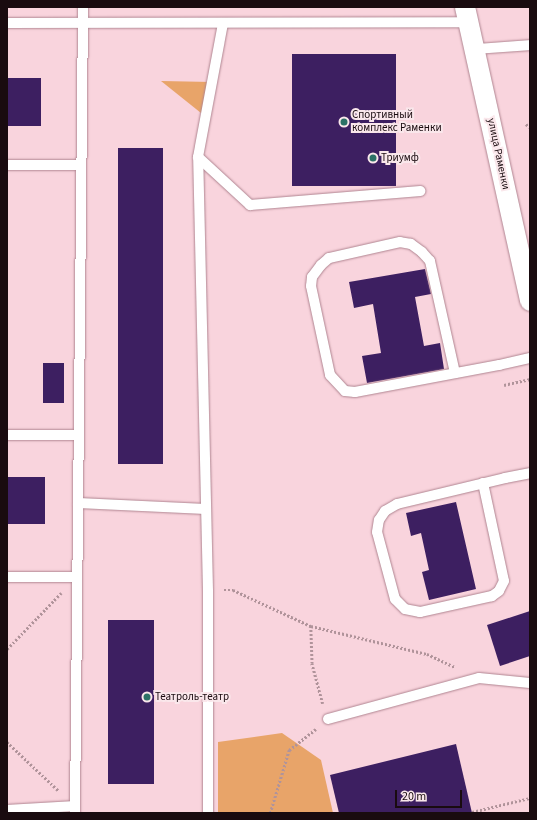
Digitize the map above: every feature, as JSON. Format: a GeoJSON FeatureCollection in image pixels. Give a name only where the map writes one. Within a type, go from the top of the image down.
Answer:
{"type":"FeatureCollection","features":[{"type":"Feature","properties":{"kind":"street","name":"улица Раменки"},"geometry":{"type":"LineString","coordinates":[[467,15],[476,49],[530,301]]}},
{"type":"Feature","properties":{"kind":"lane"},"geometry":{"type":"LineString","coordinates":[[7,810],[75,810],[83,7]]}},
{"type":"Feature","properties":{"kind":"lane"},"geometry":{"type":"LineString","coordinates":[[7,23],[223,23],[467,15]]}},
{"type":"Feature","properties":{"kind":"lane"},"geometry":{"type":"LineString","coordinates":[[208,813],[206,509],[198,157],[223,23]]}},
{"type":"Feature","properties":{"kind":"lane"},"geometry":{"type":"LineString","coordinates":[[476,49],[530,45]]}},
{"type":"Feature","properties":{"kind":"lane"},"geometry":{"type":"LineString","coordinates":[[198,157],[250,205],[420,191]]}},
{"type":"Feature","properties":{"kind":"lane"},"geometry":{"type":"LineString","coordinates":[[7,165],[81,165]]}},
{"type":"Feature","properties":{"kind":"lane"},"geometry":{"type":"LineString","coordinates":[[455,373],[430,261],[422,252],[411,244],[400,242],[329,258],[321,265],[312,277],[311,286],[330,375],[336,385],[345,392],[355,392],[455,373],[530,358]]}},
{"type":"Feature","properties":{"kind":"lane"},"geometry":{"type":"LineString","coordinates":[[7,435],[78,435]]}},
{"type":"Feature","properties":{"kind":"lane"},"geometry":{"type":"LineString","coordinates":[[483,484],[504,581],[499,591],[492,596],[420,612],[405,609],[395,599],[377,532],[379,520],[385,511],[397,504],[530,473]]}},
{"type":"Feature","properties":{"kind":"lane"},"geometry":{"type":"LineString","coordinates":[[78,504],[206,509]]}},
{"type":"Feature","properties":{"kind":"lane"},"geometry":{"type":"LineString","coordinates":[[7,577],[77,577]]}},
{"type":"Feature","properties":{"kind":"lane"},"geometry":{"type":"LineString","coordinates":[[328,719],[479,678],[530,683]]}},
{"type":"Feature","properties":{"kind":"path"},"geometry":{"type":"LineString","coordinates":[[526,124],[530,127]]}},
{"type":"Feature","properties":{"kind":"path"},"geometry":{"type":"LineString","coordinates":[[504,385],[530,379]]}},
{"type":"Feature","properties":{"kind":"path"},"geometry":{"type":"LineString","coordinates":[[7,649],[77,577]]}},
{"type":"Feature","properties":{"kind":"path"},"geometry":{"type":"LineString","coordinates":[[233,590],[311,626],[426,654],[479,678]]}},
{"type":"Feature","properties":{"kind":"path"},"geometry":{"type":"LineString","coordinates":[[270,813],[289,750],[328,719],[312,663],[311,626]]}},
{"type":"Feature","properties":{"kind":"path"},"geometry":{"type":"LineString","coordinates":[[7,742],[75,810]]}},
{"type":"Feature","properties":{"kind":"path"},"geometry":{"type":"LineString","coordinates":[[472,812],[530,798]]}},
{"type":"Feature","properties":{"kind":"shaded area"},"geometry":{"type":"Polygon","coordinates":[[[161,81],[212,82],[206,117],[161,81]]]}},
{"type":"Feature","properties":{"kind":"shaded area"},"geometry":{"type":"Polygon","coordinates":[[[282,733],[321,760],[333,813],[218,813],[218,742],[282,733]]]}},
{"type":"Feature","properties":{"kind":"building","name":"Спортивный комплекс Раменки"},"geometry":{"type":"Polygon","coordinates":[[[292,54],[396,54],[396,186],[292,186],[292,54]]]}},
{"type":"Feature","properties":{"kind":"building"},"geometry":{"type":"Polygon","coordinates":[[[7,78],[41,78],[41,126],[7,126],[7,78]]]}},
{"type":"Feature","properties":{"kind":"building"},"geometry":{"type":"Polygon","coordinates":[[[118,148],[163,148],[163,464],[118,464],[118,148]]]}},
{"type":"Feature","properties":{"kind":"building"},"geometry":{"type":"Polygon","coordinates":[[[425,269],[431,294],[415,297],[424,346],[440,343],[444,369],[367,383],[362,356],[381,353],[373,304],[354,308],[349,282],[425,269]]]}},
{"type":"Feature","properties":{"kind":"building"},"geometry":{"type":"Polygon","coordinates":[[[43,363],[64,363],[64,403],[43,403],[43,363]]]}},
{"type":"Feature","properties":{"kind":"building"},"geometry":{"type":"Polygon","coordinates":[[[7,477],[45,477],[45,524],[7,524],[7,477]]]}},
{"type":"Feature","properties":{"kind":"building"},"geometry":{"type":"Polygon","coordinates":[[[456,502],[476,589],[429,600],[422,572],[429,570],[421,533],[411,536],[406,513],[456,502]]]}},
{"type":"Feature","properties":{"kind":"building"},"geometry":{"type":"Polygon","coordinates":[[[530,611],[530,656],[500,666],[487,625],[530,611]]]}},
{"type":"Feature","properties":{"kind":"building"},"geometry":{"type":"Polygon","coordinates":[[[108,620],[154,620],[154,784],[108,784],[108,620]]]}},
{"type":"Feature","properties":{"kind":"building"},"geometry":{"type":"Polygon","coordinates":[[[456,744],[472,813],[339,813],[330,775],[456,744]]]}},
{"type":"Feature","properties":{"kind":"place","name":"Спортивный комплекс Раменки"},"geometry":{"type":"Point","coordinates":[344,122]}},
{"type":"Feature","properties":{"kind":"place","name":"Триумф"},"geometry":{"type":"Point","coordinates":[373,158]}},
{"type":"Feature","properties":{"kind":"place","name":"Театроль-театр"},"geometry":{"type":"Point","coordinates":[147,697]}}]}
